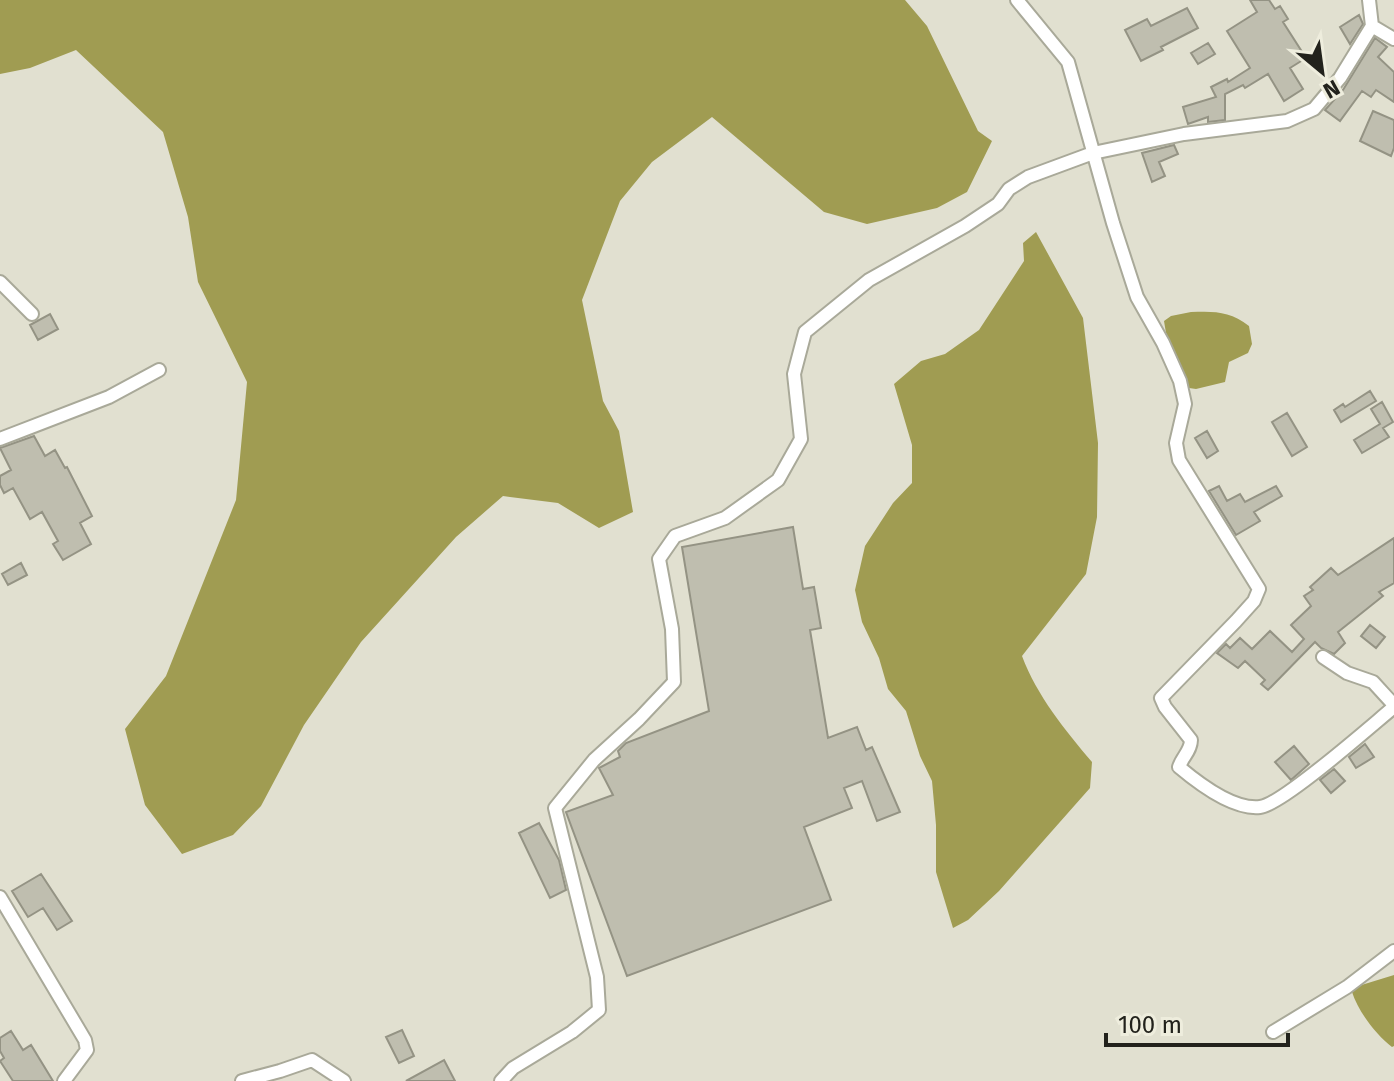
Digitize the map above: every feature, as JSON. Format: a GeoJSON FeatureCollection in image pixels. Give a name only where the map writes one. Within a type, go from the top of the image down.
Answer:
{"type":"FeatureCollection","features":[{"type":"Feature","properties":{"kind":"street"},"geometry":{"type":"LineString","coordinates":[[1017,0],[1068,62],[1137,297],[1180,381],[1185,404],[1176,443],[1179,460],[1259,589],[1254,601],[1161,698],[1191,740],[1191,748],[1179,767],[1228,801],[1261,807],[1287,793],[1394,706],[1373,682],[1347,673],[1323,657]]}},
{"type":"Feature","properties":{"kind":"street"},"geometry":{"type":"LineString","coordinates":[[501,1081],[513,1068],[572,1032],[599,1010],[597,977],[555,808],[594,760],[674,682],[672,629],[659,559],[675,536],[725,518],[778,480],[801,439],[794,374],[805,332],[869,280],[965,226],[998,204],[1009,189],[1028,177],[1093,153],[1184,134],[1287,121],[1314,109],[1340,78],[1372,26],[1369,0]]}},
{"type":"Feature","properties":{"kind":"street"},"geometry":{"type":"LineString","coordinates":[[1372,26],[1394,39]]}},
{"type":"Feature","properties":{"kind":"street"},"geometry":{"type":"LineString","coordinates":[[0,282],[32,314]]}},
{"type":"Feature","properties":{"kind":"street"},"geometry":{"type":"LineString","coordinates":[[0,439],[109,397],[159,370]]}},
{"type":"Feature","properties":{"kind":"street"},"geometry":{"type":"LineString","coordinates":[[0,897],[85,1040],[87,1050],[64,1081]]}},
{"type":"Feature","properties":{"kind":"street"},"geometry":{"type":"LineString","coordinates":[[1273,1032],[1347,987],[1394,951]]}},
{"type":"Feature","properties":{"kind":"street"},"geometry":{"type":"LineString","coordinates":[[242,1081],[312,1060],[344,1081]]}},
{"type":"Feature","properties":{"kind":"shaded area"},"geometry":{"type":"Polygon","coordinates":[[[0,0],[905,0],[927,26],[978,131],[992,141],[967,192],[937,208],[867,224],[824,212],[712,117],[652,162],[620,201],[582,300],[603,401],[619,431],[633,512],[599,528],[558,503],[503,496],[456,537],[361,642],[304,725],[261,806],[233,835],[182,854],[145,805],[125,729],[166,676],[236,500],[247,382],[198,282],[188,217],[163,132],[76,50],[30,68],[0,74],[0,0]]]}},
{"type":"Feature","properties":{"kind":"shaded area"},"geometry":{"type":"Polygon","coordinates":[[[1036,232],[1083,318],[1098,443],[1097,517],[1086,574],[1022,656],[1044,699],[1092,762],[1090,788],[999,891],[968,920],[953,928],[936,872],[932,781],[920,756],[906,711],[888,689],[879,658],[862,622],[855,590],[865,546],[893,503],[912,483],[912,445],[894,384],[921,361],[945,354],[979,330],[1024,261],[1023,243],[1036,232]]]}},
{"type":"Feature","properties":{"kind":"shaded area"},"geometry":{"type":"Polygon","coordinates":[[[1191,312],[1222,313],[1249,326],[1252,344],[1248,353],[1229,362],[1225,382],[1196,389],[1189,388],[1186,382],[1164,321],[1171,316],[1191,312]]]}},
{"type":"Feature","properties":{"kind":"shaded area"},"geometry":{"type":"Polygon","coordinates":[[[1394,975],[1392,1047],[1368,1022],[1352,992],[1355,987],[1394,975]]]}},
{"type":"Feature","properties":{"kind":"building"},"geometry":{"type":"Polygon","coordinates":[[[1250,0],[1269,0],[1275,9],[1280,6],[1288,19],[1283,22],[1306,58],[1290,68],[1303,89],[1284,101],[1268,74],[1245,88],[1243,85],[1225,94],[1225,120],[1208,122],[1208,117],[1188,124],[1183,107],[1216,97],[1211,87],[1227,79],[1228,82],[1250,68],[1227,31],[1257,12],[1250,0]]]}},
{"type":"Feature","properties":{"kind":"building"},"geometry":{"type":"Polygon","coordinates":[[[1187,8],[1198,28],[1141,61],[1125,30],[1147,19],[1151,26],[1187,8]]]}},
{"type":"Feature","properties":{"kind":"building"},"geometry":{"type":"Polygon","coordinates":[[[1359,15],[1363,24],[1350,44],[1340,27],[1359,15]]]}},
{"type":"Feature","properties":{"kind":"building"},"geometry":{"type":"Polygon","coordinates":[[[1375,38],[1387,47],[1378,57],[1394,72],[1394,102],[1376,90],[1371,97],[1362,91],[1340,121],[1325,110],[1343,90],[1375,38]]]}},
{"type":"Feature","properties":{"kind":"building"},"geometry":{"type":"Polygon","coordinates":[[[1208,43],[1215,54],[1198,64],[1191,53],[1208,43]]]}},
{"type":"Feature","properties":{"kind":"building"},"geometry":{"type":"Polygon","coordinates":[[[1373,111],[1394,120],[1391,156],[1360,141],[1373,111]]]}},
{"type":"Feature","properties":{"kind":"building"},"geometry":{"type":"Polygon","coordinates":[[[1174,145],[1178,154],[1159,162],[1165,176],[1152,182],[1142,153],[1174,145]]]}},
{"type":"Feature","properties":{"kind":"building"},"geometry":{"type":"Polygon","coordinates":[[[50,314],[58,329],[38,340],[30,325],[50,314]]]}},
{"type":"Feature","properties":{"kind":"building"},"geometry":{"type":"Polygon","coordinates":[[[1370,391],[1376,401],[1341,422],[1334,410],[1343,404],[1345,407],[1370,391]]]}},
{"type":"Feature","properties":{"kind":"building"},"geometry":{"type":"Polygon","coordinates":[[[1382,402],[1393,422],[1383,428],[1389,437],[1362,453],[1354,440],[1380,424],[1371,409],[1382,402]]]}},
{"type":"Feature","properties":{"kind":"building"},"geometry":{"type":"Polygon","coordinates":[[[1287,413],[1307,447],[1292,456],[1272,422],[1287,413]]]}},
{"type":"Feature","properties":{"kind":"building"},"geometry":{"type":"Polygon","coordinates":[[[1207,431],[1218,451],[1207,458],[1195,438],[1207,431]]]}},
{"type":"Feature","properties":{"kind":"building"},"geometry":{"type":"Polygon","coordinates":[[[34,436],[45,456],[55,450],[92,516],[80,523],[91,544],[63,560],[53,544],[58,541],[42,512],[30,519],[13,488],[4,493],[0,485],[0,476],[11,470],[0,448],[34,436]]]}},
{"type":"Feature","properties":{"kind":"building"},"geometry":{"type":"Polygon","coordinates":[[[1219,486],[1227,501],[1240,494],[1245,502],[1276,486],[1282,496],[1254,512],[1260,521],[1236,535],[1209,491],[1219,486]]]}},
{"type":"Feature","properties":{"kind":"building"},"geometry":{"type":"Polygon","coordinates":[[[793,527],[803,589],[814,587],[821,628],[810,630],[828,738],[857,727],[866,750],[872,747],[900,812],[877,821],[862,781],[844,788],[852,808],[804,827],[831,900],[627,976],[566,812],[613,795],[599,768],[620,757],[618,751],[626,743],[709,711],[682,547],[793,527]]]}},
{"type":"Feature","properties":{"kind":"building"},"geometry":{"type":"Polygon","coordinates":[[[1394,538],[1394,583],[1379,592],[1383,596],[1338,632],[1345,643],[1334,654],[1315,642],[1268,690],[1261,684],[1265,680],[1245,661],[1238,668],[1217,653],[1226,644],[1230,648],[1240,638],[1252,649],[1270,631],[1292,652],[1304,639],[1291,625],[1311,606],[1304,596],[1313,590],[1310,587],[1331,568],[1338,575],[1394,538]]]}},
{"type":"Feature","properties":{"kind":"building"},"geometry":{"type":"Polygon","coordinates":[[[21,563],[27,575],[8,585],[2,574],[21,563]]]}},
{"type":"Feature","properties":{"kind":"building"},"geometry":{"type":"Polygon","coordinates":[[[1370,625],[1385,637],[1376,648],[1361,636],[1370,625]]]}},
{"type":"Feature","properties":{"kind":"building"},"geometry":{"type":"Polygon","coordinates":[[[1365,744],[1374,757],[1356,768],[1349,757],[1365,744]]]}},
{"type":"Feature","properties":{"kind":"building"},"geometry":{"type":"Polygon","coordinates":[[[1294,746],[1309,764],[1291,780],[1275,762],[1294,746]]]}},
{"type":"Feature","properties":{"kind":"building"},"geometry":{"type":"Polygon","coordinates":[[[1334,769],[1345,781],[1331,793],[1320,780],[1334,769]]]}},
{"type":"Feature","properties":{"kind":"building"},"geometry":{"type":"Polygon","coordinates":[[[539,823],[559,860],[566,890],[550,898],[519,833],[539,823]]]}},
{"type":"Feature","properties":{"kind":"building"},"geometry":{"type":"Polygon","coordinates":[[[41,874],[72,921],[57,930],[43,908],[28,917],[12,891],[41,874]]]}},
{"type":"Feature","properties":{"kind":"building"},"geometry":{"type":"Polygon","coordinates":[[[402,1030],[414,1056],[399,1063],[386,1037],[402,1030]]]}},
{"type":"Feature","properties":{"kind":"building"},"geometry":{"type":"Polygon","coordinates":[[[11,1031],[23,1050],[31,1045],[53,1081],[13,1081],[0,1061],[4,1058],[0,1051],[0,1038],[11,1031]]]}},
{"type":"Feature","properties":{"kind":"building"},"geometry":{"type":"Polygon","coordinates":[[[444,1060],[455,1081],[406,1081],[444,1060]]]}}]}
